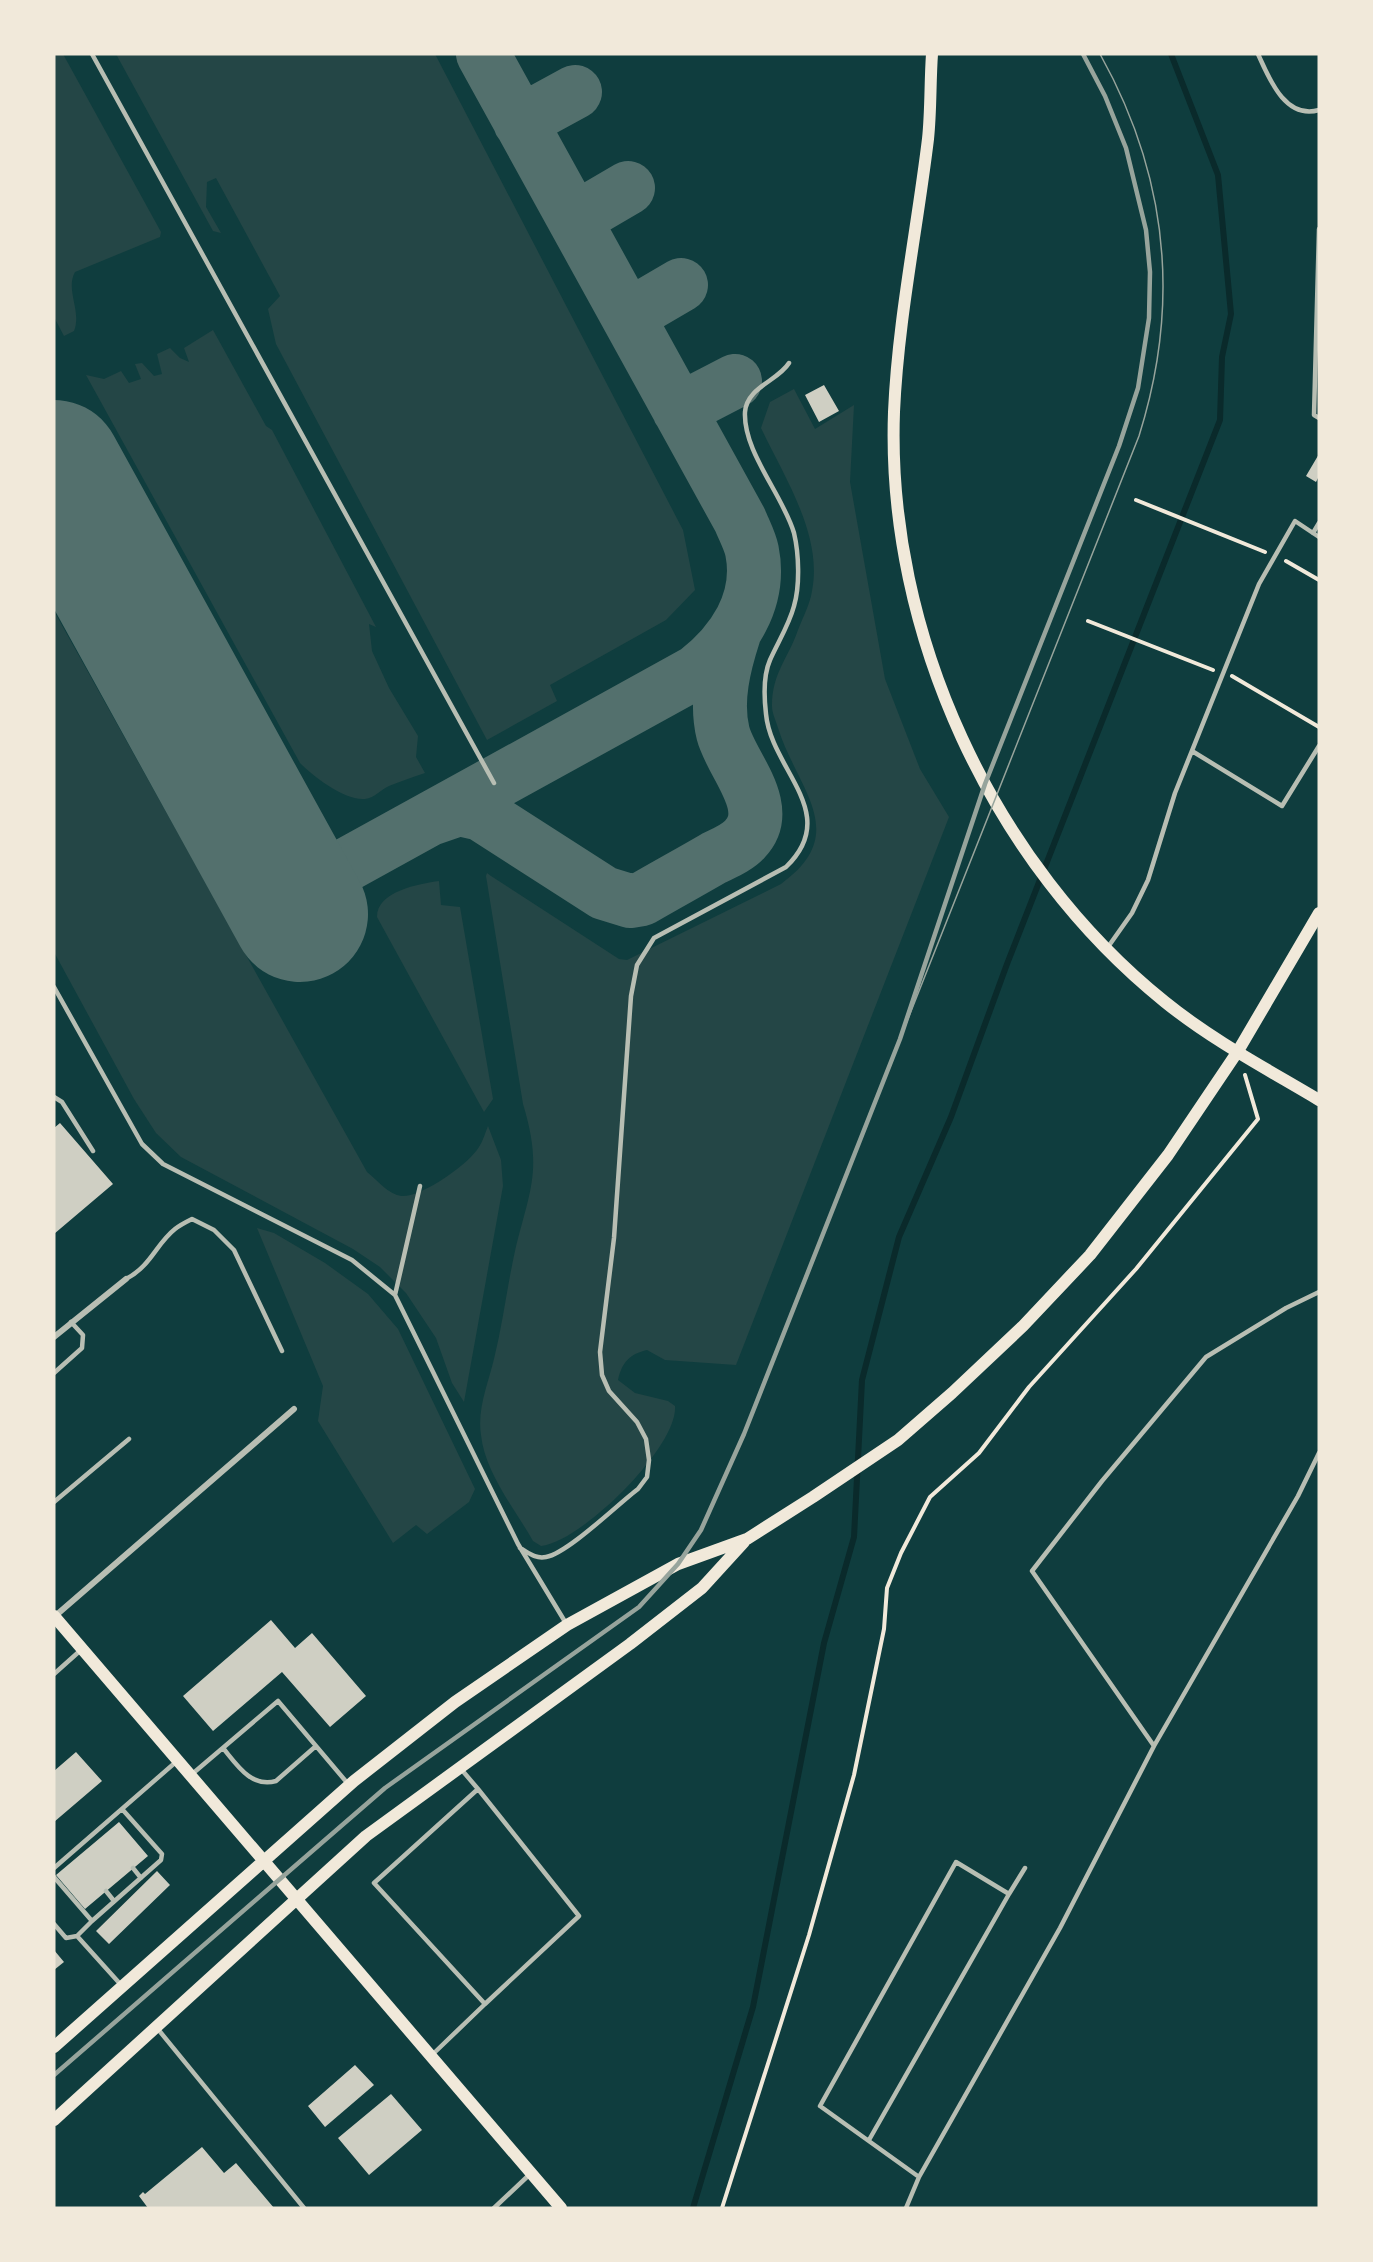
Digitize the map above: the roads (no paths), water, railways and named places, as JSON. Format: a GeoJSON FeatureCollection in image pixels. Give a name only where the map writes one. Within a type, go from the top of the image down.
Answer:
{"type":"FeatureCollection","features":[{"type":"Feature","properties":{"kind":"main road"},"geometry":{"type":"LineString","coordinates":[[932,54],[928,136],[903,309],[894,410],[898,507],[914,597],[932,660],[972,759],[1004,817],[1053,889],[1077,917],[1106,949],[1192,1024],[1319,1100]]}},
{"type":"Feature","properties":{"kind":"main road"},"geometry":{"type":"LineString","coordinates":[[54,2047],[350,1785],[455,1702],[567,1625],[678,1564],[747,1539],[897,1440],[1023,1326],[1090,1255],[1168,1155],[1238,1051],[1319,913]]}},
{"type":"Feature","properties":{"kind":"main road"},"geometry":{"type":"LineString","coordinates":[[54,2120],[366,1836],[630,1644],[702,1588],[747,1539]]}},
{"type":"Feature","properties":{"kind":"main road"},"geometry":{"type":"LineString","coordinates":[[54,1616],[561,2208]]}},
{"type":"Feature","properties":{"kind":"street"},"geometry":{"type":"LineString","coordinates":[[54,1337],[126,1279]]}},
{"type":"Feature","properties":{"kind":"street"},"geometry":{"type":"LineString","coordinates":[[54,1616],[294,1409]]}},
{"type":"Feature","properties":{"kind":"lane"},"geometry":{"type":"LineString","coordinates":[[92,54],[494,783]]}},
{"type":"Feature","properties":{"kind":"lane"},"geometry":{"type":"LineString","coordinates":[[1258,54],[1283,100],[1300,111],[1319,110]]}},
{"type":"Feature","properties":{"kind":"lane"},"geometry":{"type":"LineString","coordinates":[[1319,229],[1314,415],[1319,418]]}},
{"type":"Feature","properties":{"kind":"lane"},"geometry":{"type":"LineString","coordinates":[[520,1548],[535,1557],[548,1557],[565,1548],[638,1489],[647,1477],[649,1460],[646,1439],[637,1422],[609,1390],[602,1375],[600,1352],[614,1238],[631,996],[637,965],[654,938],[786,867],[796,857],[806,840],[808,817],[775,745],[766,718],[764,693],[769,662],[795,604],[797,570],[794,534],[747,432],[745,410],[751,396],[783,373],[789,363]]}},
{"type":"Feature","properties":{"kind":"lane"},"geometry":{"type":"LineString","coordinates":[[1106,949],[1132,913],[1149,880],[1174,793],[1262,578],[1295,521],[1319,537]]}},
{"type":"Feature","properties":{"kind":"lane"},"geometry":{"type":"LineString","coordinates":[[1313,533],[1319,523]]}},
{"type":"Feature","properties":{"kind":"lane"},"geometry":{"type":"LineString","coordinates":[[1192,751],[1282,806],[1319,746]]}},
{"type":"Feature","properties":{"kind":"lane"},"geometry":{"type":"LineString","coordinates":[[54,987],[142,1144],[163,1164],[352,1260],[395,1295],[520,1548],[567,1625]]}},
{"type":"Feature","properties":{"kind":"lane"},"geometry":{"type":"LineString","coordinates":[[54,1097],[62,1102],[93,1151]]}},
{"type":"Feature","properties":{"kind":"lane"},"geometry":{"type":"LineString","coordinates":[[395,1295],[420,1186]]}},
{"type":"Feature","properties":{"kind":"lane"},"geometry":{"type":"LineString","coordinates":[[126,1279],[137,1273],[152,1258],[174,1229],[192,1219],[214,1230],[234,1250],[282,1351]]}},
{"type":"Feature","properties":{"kind":"lane"},"geometry":{"type":"LineString","coordinates":[[1155,1746],[1032,1571],[1102,1481],[1206,1357],[1319,1292]]}},
{"type":"Feature","properties":{"kind":"lane"},"geometry":{"type":"LineString","coordinates":[[54,1373],[82,1348],[83,1335],[71,1322]]}},
{"type":"Feature","properties":{"kind":"lane"},"geometry":{"type":"LineString","coordinates":[[54,1502],[129,1439]]}},
{"type":"Feature","properties":{"kind":"lane"},"geometry":{"type":"LineString","coordinates":[[906,2208],[919,2176],[1060,1928],[1155,1746],[1298,1496],[1319,1453]]}},
{"type":"Feature","properties":{"kind":"lane"},"geometry":{"type":"LineString","coordinates":[[54,1674],[82,1649]]}},
{"type":"Feature","properties":{"kind":"lane"},"geometry":{"type":"LineString","coordinates":[[190,1776],[278,1701],[350,1785]]}},
{"type":"Feature","properties":{"kind":"lane"},"geometry":{"type":"LineString","coordinates":[[223,1748],[245,1774],[254,1780],[269,1783],[276,1780],[316,1746]]}},
{"type":"Feature","properties":{"kind":"lane"},"geometry":{"type":"LineString","coordinates":[[54,1868],[177,1761]]}},
{"type":"Feature","properties":{"kind":"lane"},"geometry":{"type":"LineString","coordinates":[[431,2056],[579,1916],[459,1767]]}},
{"type":"Feature","properties":{"kind":"lane"},"geometry":{"type":"LineString","coordinates":[[478,1789],[374,1883],[485,2004]]}},
{"type":"Feature","properties":{"kind":"lane"},"geometry":{"type":"LineString","coordinates":[[54,1924],[66,1938],[77,1936],[161,1860],[162,1854],[122,1809]]}},
{"type":"Feature","properties":{"kind":"lane"},"geometry":{"type":"LineString","coordinates":[[100,1828],[105,1834]]}},
{"type":"Feature","properties":{"kind":"lane"},"geometry":{"type":"LineString","coordinates":[[72,1852],[78,1857]]}},
{"type":"Feature","properties":{"kind":"lane"},"geometry":{"type":"LineString","coordinates":[[919,2176],[820,2106],[956,1862],[1009,1894]]}},
{"type":"Feature","properties":{"kind":"lane"},"geometry":{"type":"LineString","coordinates":[[133,1868],[141,1878]]}},
{"type":"Feature","properties":{"kind":"lane"},"geometry":{"type":"LineString","coordinates":[[869,2140],[1025,1868]]}},
{"type":"Feature","properties":{"kind":"lane"},"geometry":{"type":"LineString","coordinates":[[54,1877],[92,1921]]}},
{"type":"Feature","properties":{"kind":"lane"},"geometry":{"type":"LineString","coordinates":[[106,1891],[114,1901]]}},
{"type":"Feature","properties":{"kind":"lane"},"geometry":{"type":"LineString","coordinates":[[77,1936],[123,1986]]}},
{"type":"Feature","properties":{"kind":"lane"},"geometry":{"type":"LineString","coordinates":[[155,2026],[304,2208]]}},
{"type":"Feature","properties":{"kind":"lane"},"geometry":{"type":"LineString","coordinates":[[494,2208],[532,2173]]}},
{"type":"Feature","properties":{"kind":"waterway"},"geometry":{"type":"LineString","coordinates":[[693,2208],[753,2007],[824,1643],[854,1537],[862,1380],[899,1237],[951,1117],[1007,964],[1220,420],[1222,357],[1231,314],[1218,175],[1171,54]]}},
{"type":"Feature","properties":{"kind":"tram line"},"geometry":{"type":"LineString","coordinates":[[900,1039],[1139,436],[1152,386],[1160,337],[1163,289],[1161,241],[1153,193],[1141,146],[1123,100],[1100,54]]}},
{"type":"Feature","properties":{"kind":"railway"},"geometry":{"type":"LineString","coordinates":[[54,2075],[385,1788],[639,1607],[678,1564],[701,1530],[744,1434],[900,1039],[985,784],[1119,446],[1138,388],[1149,318],[1150,272],[1146,230],[1126,148],[1105,96],[1083,54]]}}]}
